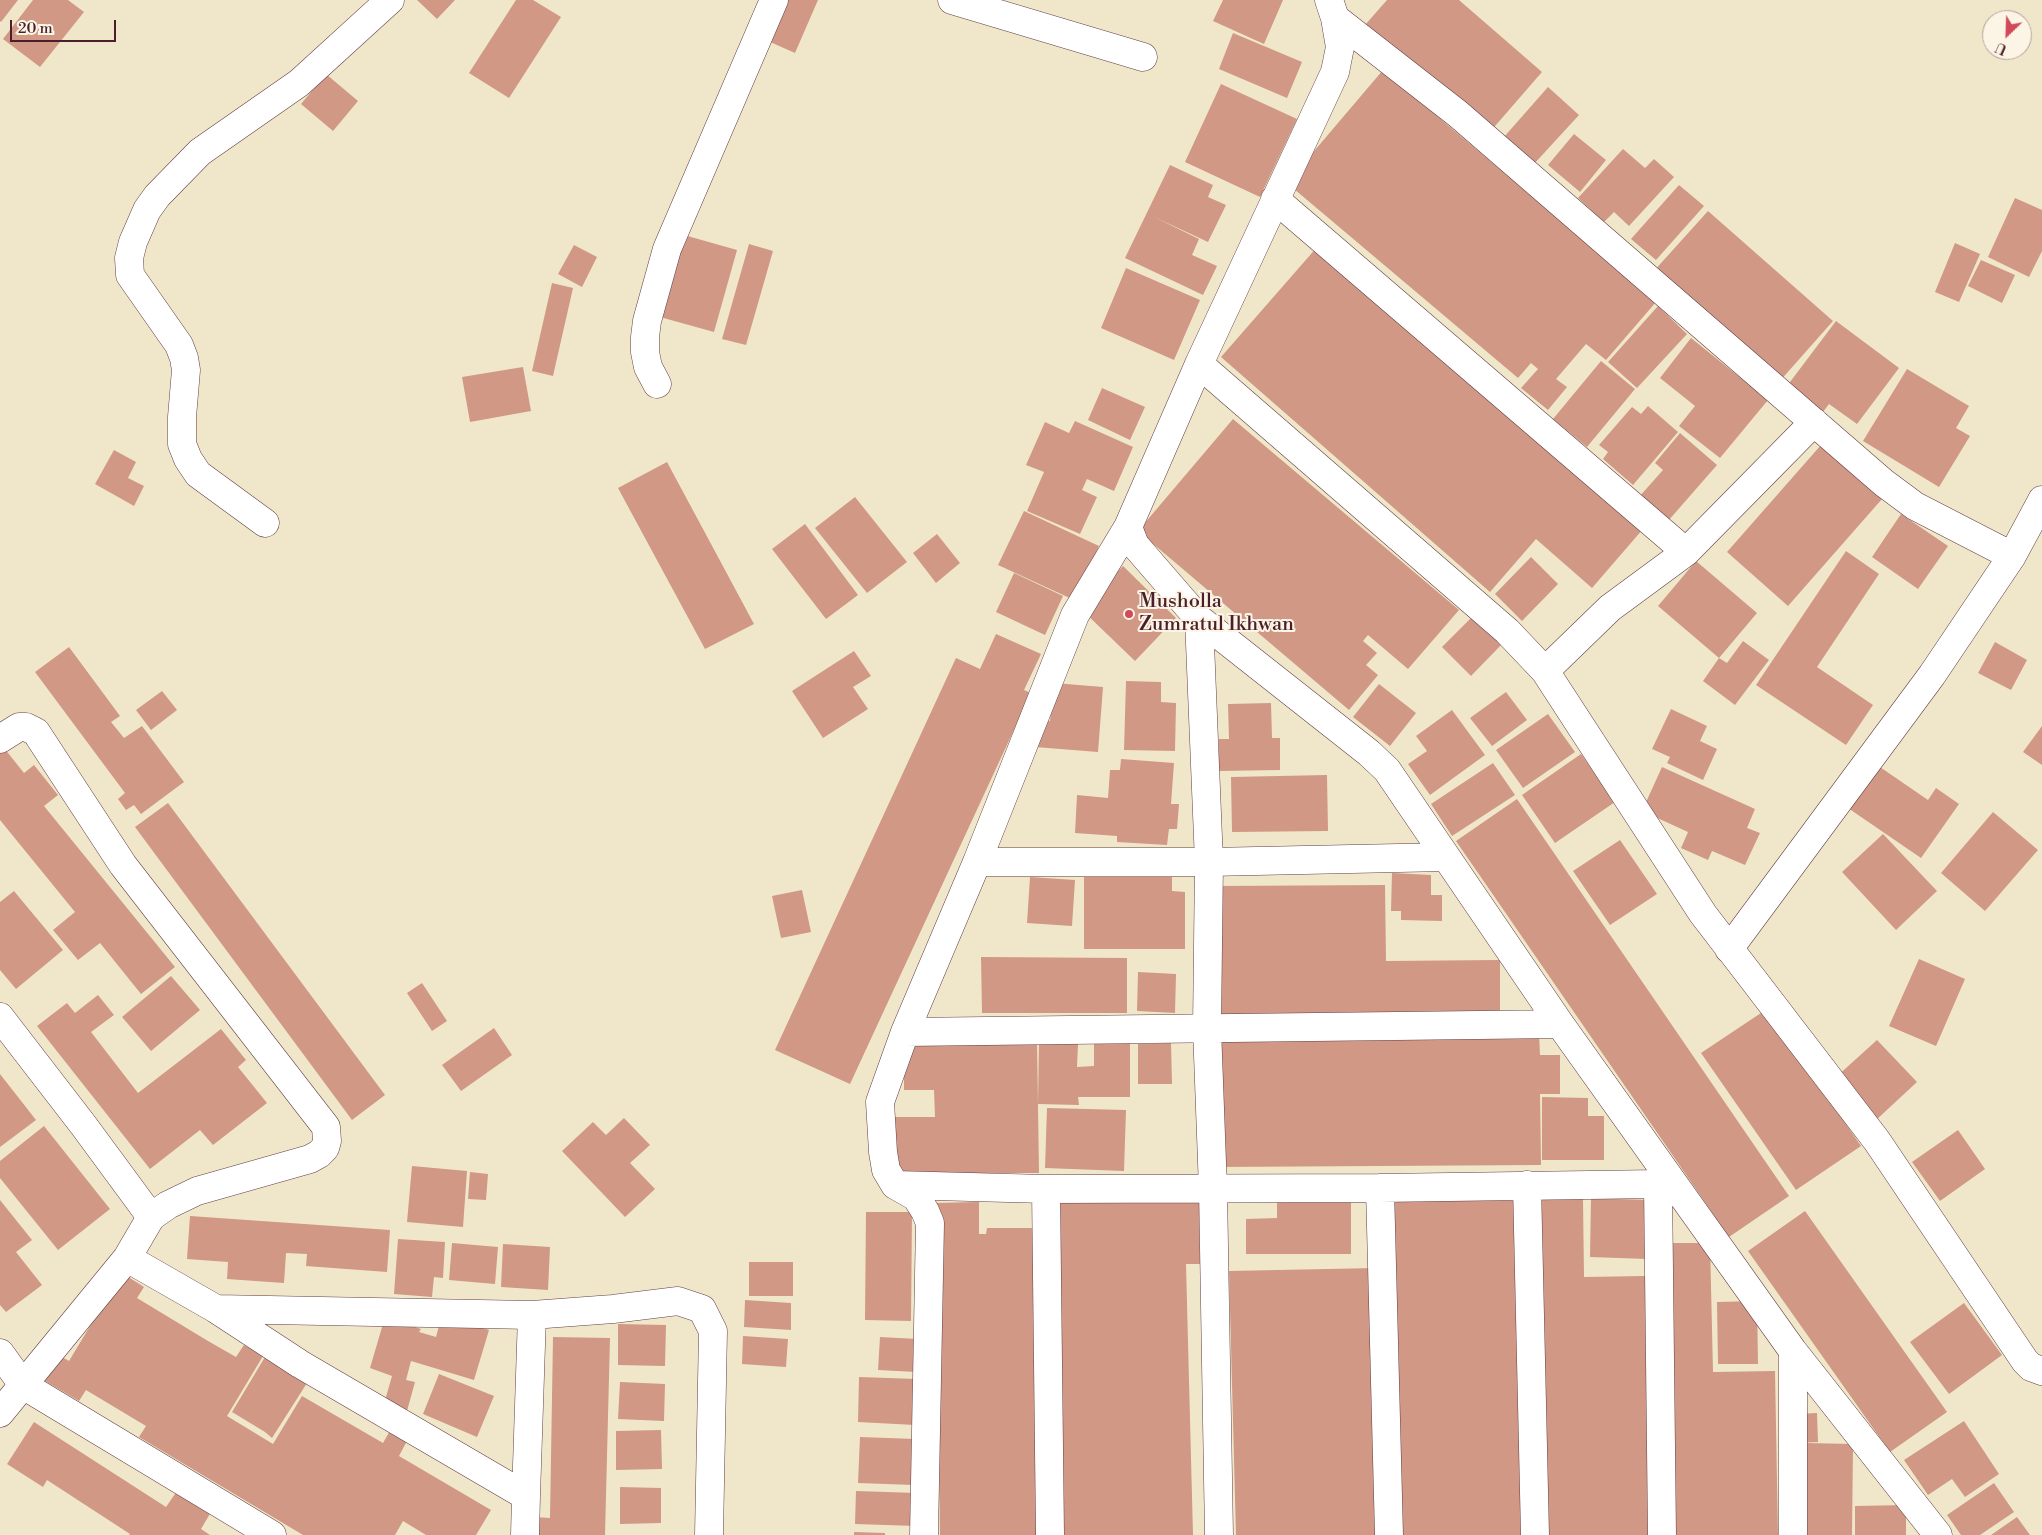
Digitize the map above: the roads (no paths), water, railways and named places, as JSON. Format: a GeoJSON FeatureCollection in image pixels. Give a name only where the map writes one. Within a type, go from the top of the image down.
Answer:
{"type":"FeatureCollection","features":[{"type":"Feature","properties":{"kind":"street"},"geometry":{"type":"LineString","coordinates":[[265,523],[198,474],[188,459],[182,444],[186,370],[184,358],[179,345],[130,275],[129,258],[133,242],[147,210],[157,196],[200,152],[299,83],[390,0]]}},
{"type":"Feature","properties":{"kind":"street"},"geometry":{"type":"LineString","coordinates":[[657,384],[648,367],[645,337],[667,249],[774,0]]}},
{"type":"Feature","properties":{"kind":"street"},"geometry":{"type":"LineString","coordinates":[[952,0],[1143,57]]}},
{"type":"Feature","properties":{"kind":"street"},"geometry":{"type":"LineString","coordinates":[[924,1535],[930,1223],[916,1197],[895,1185],[886,1170],[880,1102],[906,1032],[977,862],[1075,615],[1128,527],[1199,364],[1335,72],[1340,47],[1332,9]]}},
{"type":"Feature","properties":{"kind":"street"},"geometry":{"type":"LineString","coordinates":[[1332,9],[1458,114],[1884,483],[1915,506],[2012,556]]}},
{"type":"Feature","properties":{"kind":"street"},"geometry":{"type":"LineString","coordinates":[[1275,199],[1686,552]]}},
{"type":"Feature","properties":{"kind":"street"},"geometry":{"type":"LineString","coordinates":[[1199,364],[1507,631],[1545,671],[1703,914],[1877,1141],[2024,1361],[2032,1368],[2042,1370]]}},
{"type":"Feature","properties":{"kind":"street"},"geometry":{"type":"LineString","coordinates":[[1545,671],[1610,608],[1686,552],[1814,422]]}},
{"type":"Feature","properties":{"kind":"street"},"geometry":{"type":"LineString","coordinates":[[1730,949],[1932,675],[2012,556],[2042,500]]}},
{"type":"Feature","properties":{"kind":"street"},"geometry":{"type":"LineString","coordinates":[[1128,527],[1135,545],[1199,619],[1369,753],[1387,770],[1560,1024],[1663,1181],[1931,1530]]}},
{"type":"Feature","properties":{"kind":"street"},"geometry":{"type":"LineString","coordinates":[[1199,619],[1209,862],[1207,1028],[1214,1189],[1219,1535]]}},
{"type":"Feature","properties":{"kind":"street"},"geometry":{"type":"LineString","coordinates":[[0,739],[19,727],[26,726],[36,732],[123,865],[326,1127],[327,1141],[325,1148],[320,1154],[310,1159],[197,1191],[168,1205],[151,1217],[126,1258],[0,1413]]}},
{"type":"Feature","properties":{"kind":"street"},"geometry":{"type":"LineString","coordinates":[[977,862],[1209,862],[1446,857]]}},
{"type":"Feature","properties":{"kind":"street"},"geometry":{"type":"LineString","coordinates":[[0,1017],[151,1217]]}},
{"type":"Feature","properties":{"kind":"street"},"geometry":{"type":"LineString","coordinates":[[906,1032],[1560,1024]]}},
{"type":"Feature","properties":{"kind":"street"},"geometry":{"type":"LineString","coordinates":[[895,1185],[1046,1189],[1214,1189],[1380,1188],[1663,1181]]}},
{"type":"Feature","properties":{"kind":"street"},"geometry":{"type":"LineString","coordinates":[[1662,1535],[1663,1181]]}},
{"type":"Feature","properties":{"kind":"street"},"geometry":{"type":"LineString","coordinates":[[1527,1185],[1535,1535]]}},
{"type":"Feature","properties":{"kind":"street"},"geometry":{"type":"LineString","coordinates":[[1380,1188],[1389,1535]]}},
{"type":"Feature","properties":{"kind":"street"},"geometry":{"type":"LineString","coordinates":[[1046,1189],[1050,1535]]}},
{"type":"Feature","properties":{"kind":"street"},"geometry":{"type":"LineString","coordinates":[[126,1258],[216,1309],[300,1364],[526,1496]]}},
{"type":"Feature","properties":{"kind":"street"},"geometry":{"type":"LineString","coordinates":[[216,1309],[532,1315],[678,1302],[702,1309],[712,1331],[709,1535]]}},
{"type":"Feature","properties":{"kind":"street"},"geometry":{"type":"LineString","coordinates":[[525,1535],[532,1315]]}},
{"type":"Feature","properties":{"kind":"street"},"geometry":{"type":"LineString","coordinates":[[1793,1350],[1793,1535]]}},
{"type":"Feature","properties":{"kind":"street"},"geometry":{"type":"LineString","coordinates":[[0,1353],[23,1385],[272,1535]]}},
{"type":"Feature","properties":{"kind":"place","name":"Musholla Zumratul Ikhwan"},"geometry":{"type":"Point","coordinates":[1129,614]}}]}
